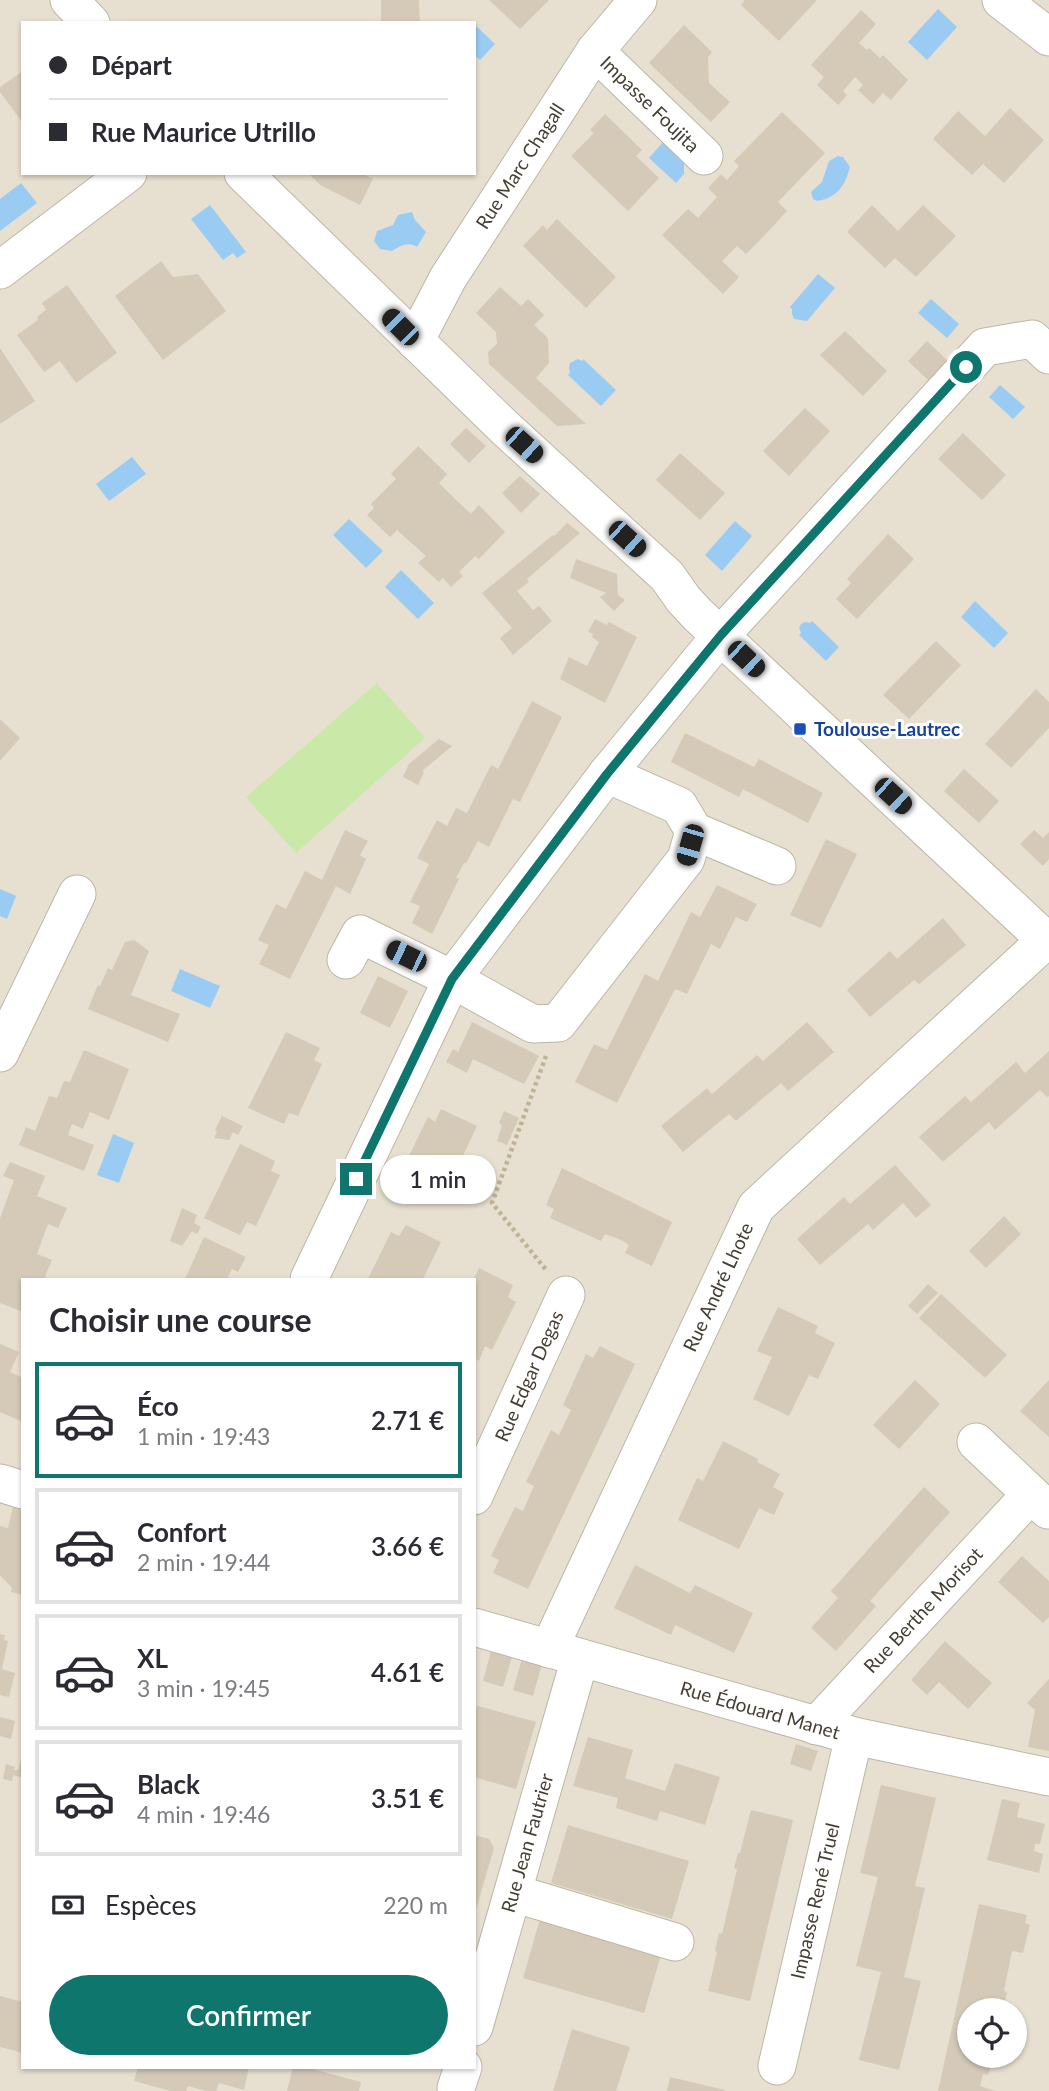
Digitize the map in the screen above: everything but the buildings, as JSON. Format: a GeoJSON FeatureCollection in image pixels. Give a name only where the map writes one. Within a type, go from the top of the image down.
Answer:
{"type":"FeatureCollection","features":[{"type":"Feature","properties":{"kind":"street"},"geometry":{"type":"LineString","coordinates":[[69,0],[89,21]]}},
{"type":"Feature","properties":{"kind":"street","name":"Rue Marc Chagall"},"geometry":{"type":"LineString","coordinates":[[415,341],[448,278],[595,51],[638,0]]}},
{"type":"Feature","properties":{"kind":"street"},"geometry":{"type":"LineString","coordinates":[[1001,0],[1049,37]]}},
{"type":"Feature","properties":{"kind":"street","name":"Impasse Foujita"},"geometry":{"type":"LineString","coordinates":[[595,51],[704,156]]}},
{"type":"Feature","properties":{"kind":"street"},"geometry":{"type":"LineString","coordinates":[[0,270],[125,175]]}},
{"type":"Feature","properties":{"kind":"street"},"geometry":{"type":"LineString","coordinates":[[245,175],[505,428],[667,576],[684,600],[1047,942]]}},
{"type":"Feature","properties":{"kind":"street"},"geometry":{"type":"LineString","coordinates":[[309,1278],[452,979],[607,774],[721,635],[985,347],[1032,339],[1049,355]]}},
{"type":"Feature","properties":{"kind":"street"},"geometry":{"type":"LineString","coordinates":[[607,774],[679,806],[694,831],[777,866]]}},
{"type":"Feature","properties":{"kind":"street"},"geometry":{"type":"LineString","coordinates":[[346,960],[360,933],[452,979],[533,1024],[558,1023],[686,859],[694,831]]}},
{"type":"Feature","properties":{"kind":"street"},"geometry":{"type":"LineString","coordinates":[[0,1053],[77,894]]}},
{"type":"Feature","properties":{"kind":"street","name":"Rue André Lhote"},"geometry":{"type":"LineString","coordinates":[[565,1654],[756,1207],[1047,942]]}},
{"type":"Feature","properties":{"kind":"street","name":"Rue Edgar Degas"},"geometry":{"type":"LineString","coordinates":[[476,1492],[566,1295]]}},
{"type":"Feature","properties":{"kind":"street","name":"Rue Berthe Morisot"},"geometry":{"type":"LineString","coordinates":[[816,1726],[1039,1503],[976,1443]]}},
{"type":"Feature","properties":{"kind":"street"},"geometry":{"type":"LineString","coordinates":[[0,1483],[21,1489]]}},
{"type":"Feature","properties":{"kind":"street","name":"Rue Édouard Manet"},"geometry":{"type":"LineString","coordinates":[[476,1628],[854,1736],[1049,1777]]}},
{"type":"Feature","properties":{"kind":"street","name":"Rue Jean Fautrier"},"geometry":{"type":"LineString","coordinates":[[478,2004],[513,1893],[565,1654]]}},
{"type":"Feature","properties":{"kind":"street","name":"Impasse René Truel"},"geometry":{"type":"LineString","coordinates":[[776,2066],[854,1736]]}},
{"type":"Feature","properties":{"kind":"street"},"geometry":{"type":"LineString","coordinates":[[513,1893],[675,1942]]}},
{"type":"Feature","properties":{"kind":"path"},"geometry":{"type":"LineString","coordinates":[[558,1023],[492,1203],[566,1295]]}},
{"type":"Feature","properties":{"kind":"shaded area"},"geometry":{"type":"Polygon","coordinates":[[[0,0],[1049,0],[1049,2091],[0,2091],[0,0]]]}},
{"type":"Feature","properties":{"kind":"green space"},"geometry":{"type":"Polygon","coordinates":[[[377,683],[425,738],[296,853],[246,797],[377,683]]]}},
{"type":"Feature","properties":{"kind":"water"},"geometry":{"type":"Polygon","coordinates":[[[938,9],[957,27],[927,60],[908,42],[938,9]]]}},
{"type":"Feature","properties":{"kind":"water"},"geometry":{"type":"Polygon","coordinates":[[[476,26],[495,44],[480,60],[476,57],[476,26]]]}},
{"type":"Feature","properties":{"kind":"water"},"geometry":{"type":"Polygon","coordinates":[[[664,141],[684,160],[684,174],[676,183],[649,158],[664,141]]]}},
{"type":"Feature","properties":{"kind":"water"},"geometry":{"type":"Polygon","coordinates":[[[838,156],[843,157],[850,167],[846,180],[830,197],[817,201],[813,199],[811,192],[822,182],[829,161],[838,156]]]}},
{"type":"Feature","properties":{"kind":"water"},"geometry":{"type":"Polygon","coordinates":[[[21,183],[37,203],[0,231],[0,199],[21,183]]]}},
{"type":"Feature","properties":{"kind":"water"},"geometry":{"type":"Polygon","coordinates":[[[210,205],[246,252],[237,258],[233,253],[223,260],[191,219],[210,205]]]}},
{"type":"Feature","properties":{"kind":"water"},"geometry":{"type":"Polygon","coordinates":[[[412,212],[415,220],[426,232],[417,247],[407,244],[392,251],[380,249],[374,241],[377,231],[393,225],[398,215],[412,212]]]}},
{"type":"Feature","properties":{"kind":"water"},"geometry":{"type":"Polygon","coordinates":[[[818,274],[835,288],[807,321],[794,319],[790,307],[818,274]]]}},
{"type":"Feature","properties":{"kind":"water"},"geometry":{"type":"Polygon","coordinates":[[[931,299],[959,324],[947,338],[918,313],[931,299]]]}},
{"type":"Feature","properties":{"kind":"water"},"geometry":{"type":"Polygon","coordinates":[[[583,359],[616,390],[601,406],[568,375],[570,363],[583,359]]]}},
{"type":"Feature","properties":{"kind":"water"},"geometry":{"type":"Polygon","coordinates":[[[1000,385],[1025,407],[1013,419],[989,397],[1000,385]]]}},
{"type":"Feature","properties":{"kind":"water"},"geometry":{"type":"Polygon","coordinates":[[[132,457],[146,474],[109,501],[96,484],[132,457]]]}},
{"type":"Feature","properties":{"kind":"water"},"geometry":{"type":"Polygon","coordinates":[[[349,519],[383,551],[366,568],[333,535],[349,519]]]}},
{"type":"Feature","properties":{"kind":"water"},"geometry":{"type":"Polygon","coordinates":[[[735,521],[752,536],[722,571],[705,555],[735,521]]]}},
{"type":"Feature","properties":{"kind":"water"},"geometry":{"type":"Polygon","coordinates":[[[401,570],[434,603],[418,619],[385,587],[401,570]]]}},
{"type":"Feature","properties":{"kind":"water"},"geometry":{"type":"Polygon","coordinates":[[[975,601],[1008,633],[994,648],[961,617],[975,601]]]}},
{"type":"Feature","properties":{"kind":"water"},"geometry":{"type":"Polygon","coordinates":[[[812,621],[839,647],[826,661],[799,635],[801,624],[812,621]]]}},
{"type":"Feature","properties":{"kind":"water"},"geometry":{"type":"Polygon","coordinates":[[[0,889],[16,896],[7,919],[0,916],[0,889]]]}},
{"type":"Feature","properties":{"kind":"water"},"geometry":{"type":"Polygon","coordinates":[[[180,969],[220,986],[210,1008],[171,991],[180,969]]]}},
{"type":"Feature","properties":{"kind":"water"},"geometry":{"type":"Polygon","coordinates":[[[113,1134],[134,1143],[119,1183],[97,1175],[113,1134]]]}},
{"type":"Feature","properties":{"kind":"place","name":"Toulouse-Lautrec"},"geometry":{"type":"Point","coordinates":[800,729]}},
{"type":"Feature","properties":{"kind":"route"},"geometry":{"type":"LineString","coordinates":[[356,1179],[452,979],[607,774],[721,635],[966,367]]}}]}
